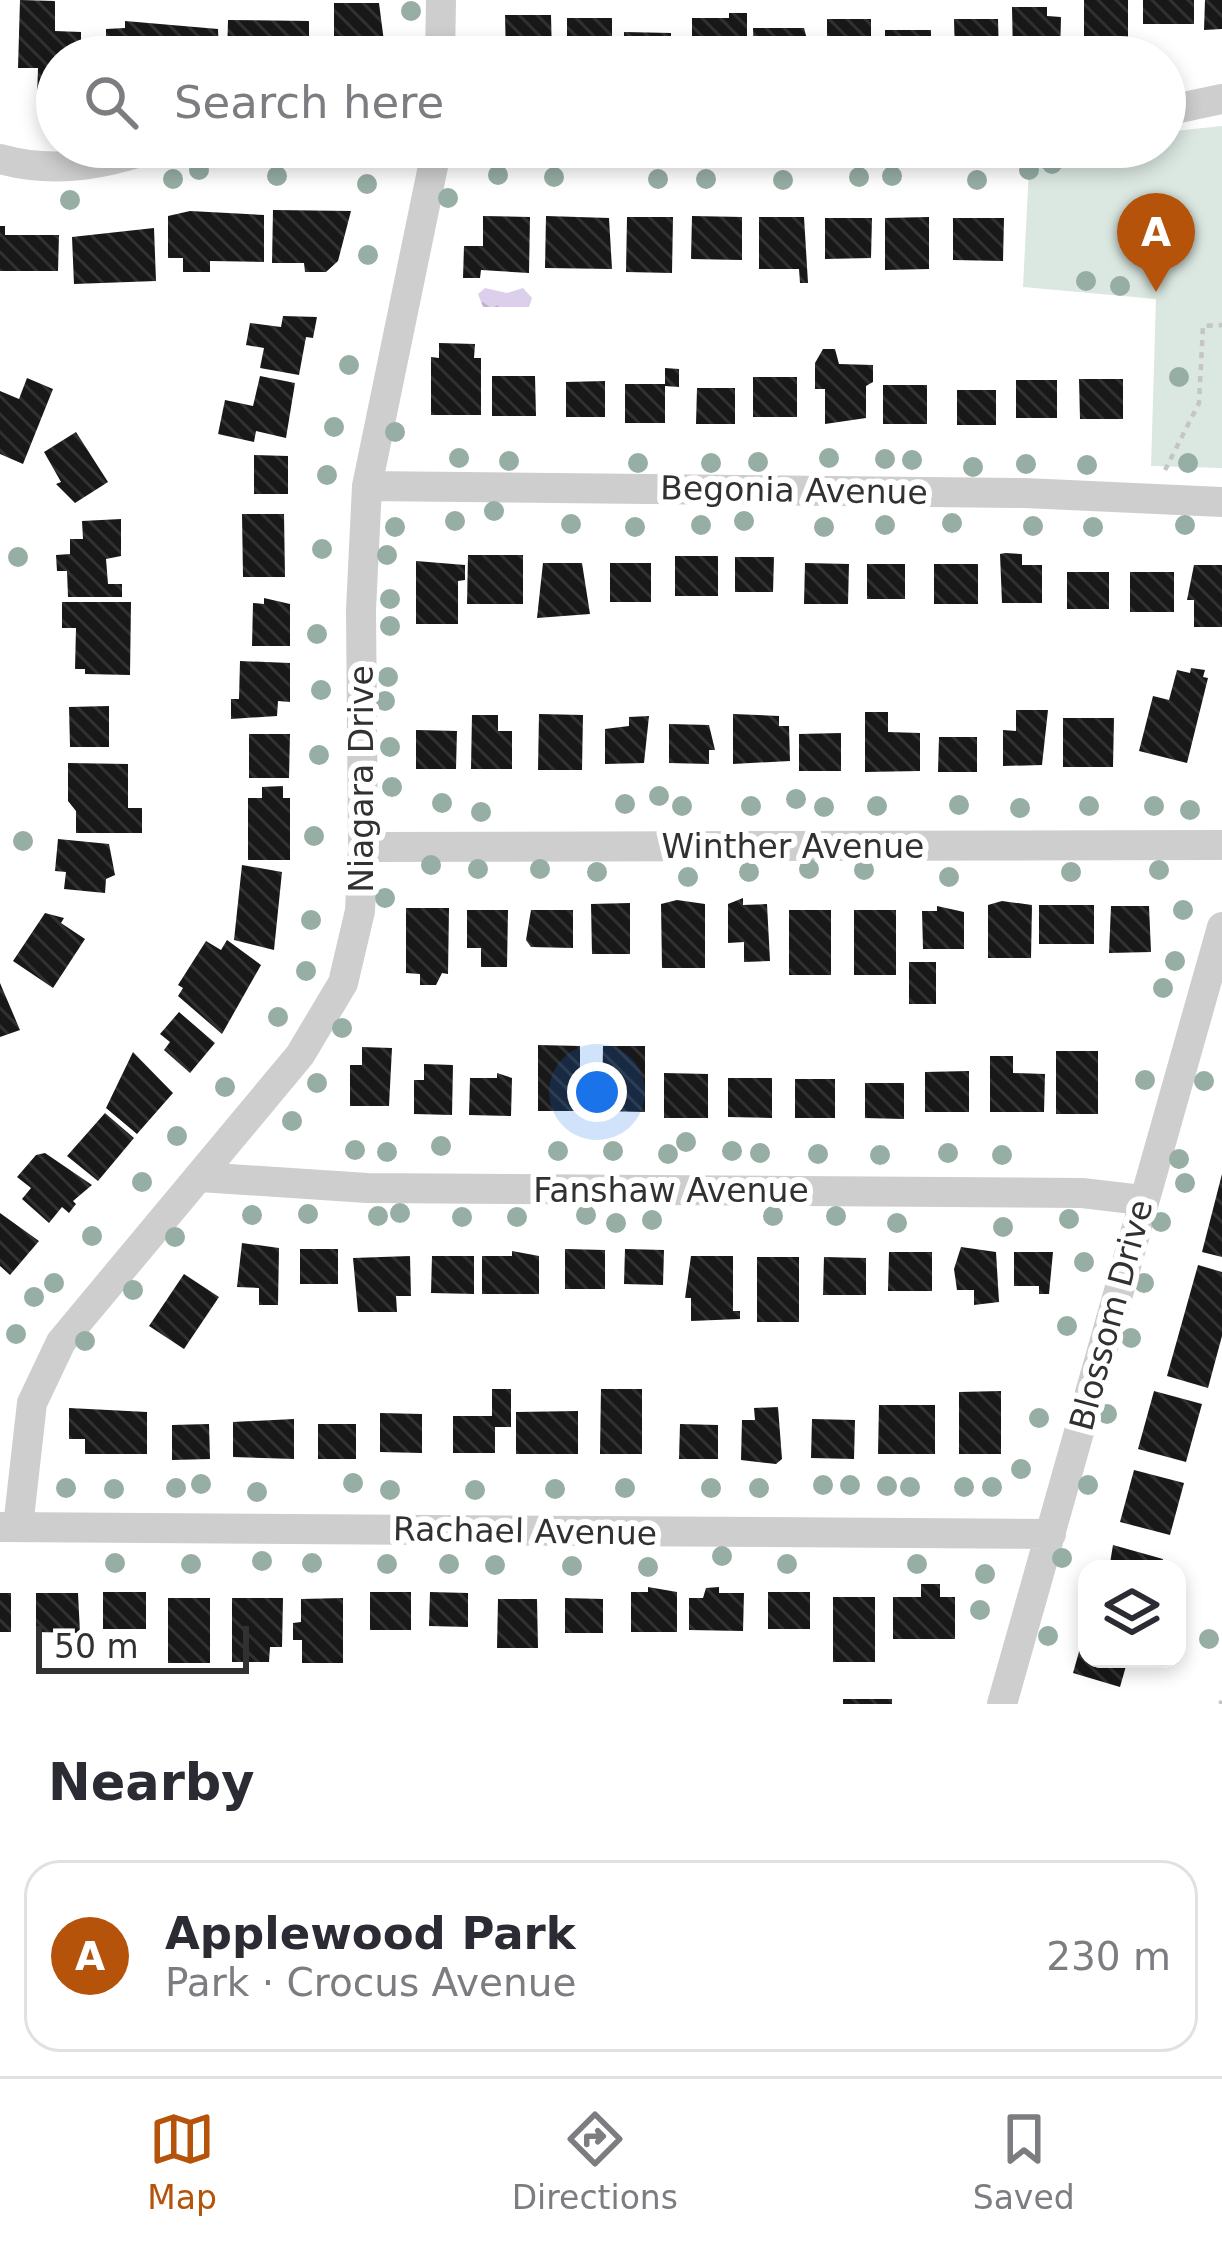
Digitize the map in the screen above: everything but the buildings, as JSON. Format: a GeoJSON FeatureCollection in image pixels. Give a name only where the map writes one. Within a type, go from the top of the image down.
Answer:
{"type":"FeatureCollection","features":[{"type":"Feature","properties":{"kind":"street"},"geometry":{"type":"LineString","coordinates":[[440,36],[441,0]]}},
{"type":"Feature","properties":{"kind":"street"},"geometry":{"type":"LineString","coordinates":[[1186,107],[1222,99]]}},
{"type":"Feature","properties":{"kind":"street"},"geometry":{"type":"LineString","coordinates":[[0,159],[47,168]]}},
{"type":"Feature","properties":{"kind":"street","name":"Niagara Drive"},"geometry":{"type":"LineString","coordinates":[[9,1527],[32,1403],[61,1342],[300,1055],[344,983],[360,911],[363,847],[361,610],[367,486],[432,168]]}},
{"type":"Feature","properties":{"kind":"street","name":"Begonia Avenue"},"geometry":{"type":"LineString","coordinates":[[367,486],[1222,502]]}},
{"type":"Feature","properties":{"kind":"street","name":"Winther Avenue"},"geometry":{"type":"LineString","coordinates":[[363,847],[1222,845]]}},
{"type":"Feature","properties":{"kind":"street","name":"Blossom Drive"},"geometry":{"type":"LineString","coordinates":[[1002,1704],[1222,927]]}},
{"type":"Feature","properties":{"kind":"street","name":"Fanshaw Avenue"},"geometry":{"type":"LineString","coordinates":[[200,1177],[367,1188],[1082,1193],[1142,1200]]}},
{"type":"Feature","properties":{"kind":"street","name":"Rachael Avenue"},"geometry":{"type":"LineString","coordinates":[[9,1527],[1051,1534]]}},
{"type":"Feature","properties":{"kind":"path"},"geometry":{"type":"LineString","coordinates":[[1160,499],[1161,478],[1198,403],[1203,326],[1222,325]]}},
{"type":"Feature","properties":{"kind":"shaded area"},"geometry":{"type":"Polygon","coordinates":[[[1222,126],[1222,468],[1151,466],[1156,299],[1023,287],[1029,168],[1186,168],[1186,130],[1222,126]]]}},
{"type":"Feature","properties":{"kind":"water"},"geometry":{"type":"Polygon","coordinates":[[[485,288],[507,293],[523,288],[532,298],[529,307],[483,307],[478,294],[485,288]]]}},
{"type":"Feature","properties":{"kind":"place","name":"Applewood Park"},"geometry":{"type":"Point","coordinates":[1156,292]}}]}
